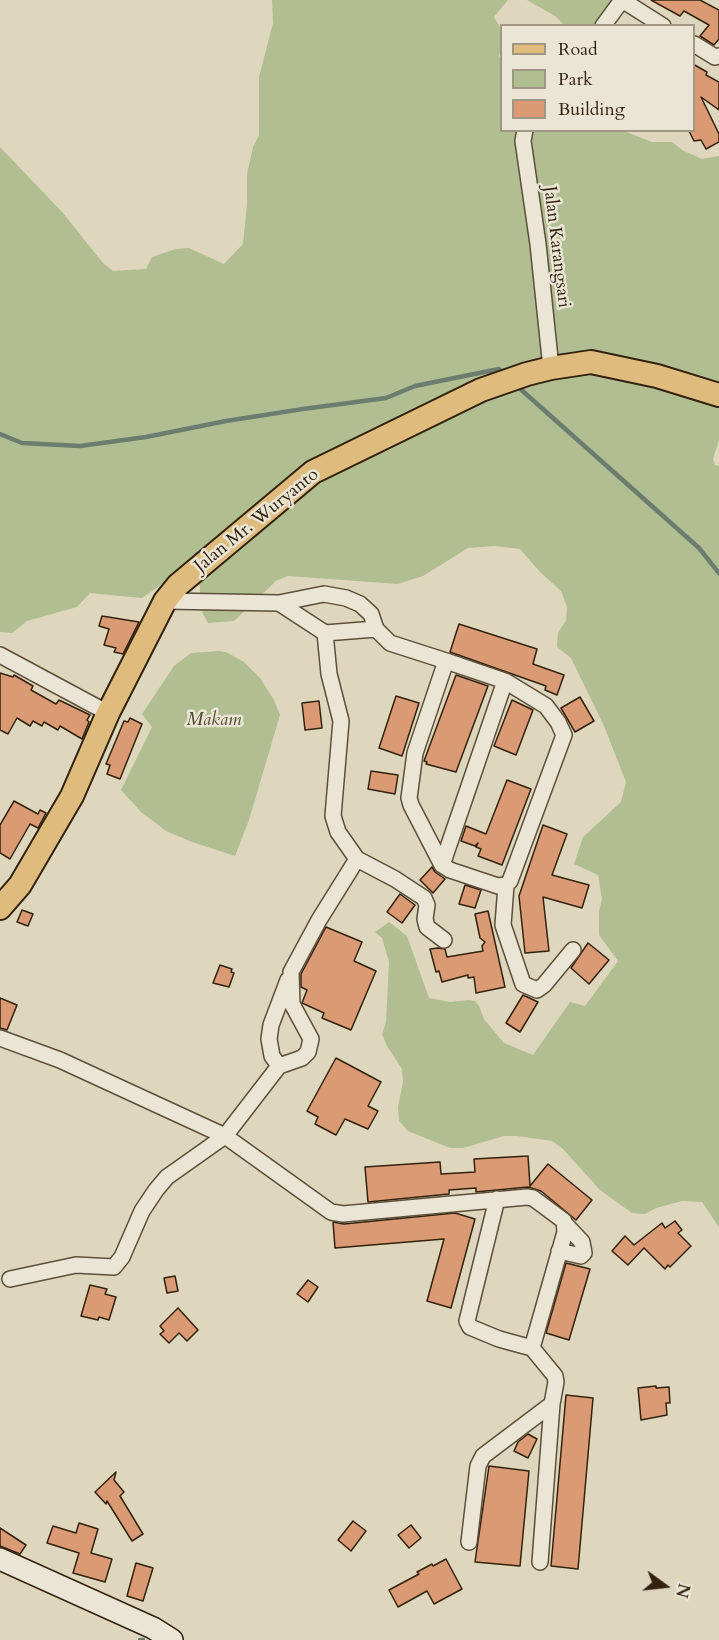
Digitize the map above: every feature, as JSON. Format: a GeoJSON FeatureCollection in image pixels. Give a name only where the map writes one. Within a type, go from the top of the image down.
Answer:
{"type":"FeatureCollection","features":[{"type":"Feature","properties":{"kind":"main road","name":"Jalan Mr. Wuryanto"},"geometry":{"type":"LineString","coordinates":[[0,909],[20,885],[72,796],[108,713],[165,601],[178,585],[313,472],[481,390],[551,368],[591,362],[657,376],[719,395]]}},
{"type":"Feature","properties":{"kind":"main road"},"geometry":{"type":"LineString","coordinates":[[0,1559],[153,1628],[171,1640]]}},
{"type":"Feature","properties":{"kind":"street"},"geometry":{"type":"LineString","coordinates":[[604,24],[622,0],[660,24]]}},
{"type":"Feature","properties":{"kind":"street"},"geometry":{"type":"LineString","coordinates":[[695,45],[714,57],[719,56]]}},
{"type":"Feature","properties":{"kind":"street","name":"Jalan Karangsari"},"geometry":{"type":"LineString","coordinates":[[525,132],[523,141],[538,244],[551,368]]}},
{"type":"Feature","properties":{"kind":"street"},"geometry":{"type":"LineString","coordinates":[[165,601],[279,603],[324,594],[346,598],[360,604],[371,615],[376,629],[390,643],[506,681],[546,706],[564,735],[510,881],[506,885],[503,925],[523,984],[537,990],[544,985],[573,950]]}},
{"type":"Feature","properties":{"kind":"street"},"geometry":{"type":"LineString","coordinates":[[279,603],[325,633],[376,629]]}},
{"type":"Feature","properties":{"kind":"street"},"geometry":{"type":"LineString","coordinates":[[325,633],[329,674],[341,721],[333,816],[338,832],[357,858],[424,898],[427,905],[425,919],[428,927],[444,940]]}},
{"type":"Feature","properties":{"kind":"street"},"geometry":{"type":"LineString","coordinates":[[0,655],[108,713]]}},
{"type":"Feature","properties":{"kind":"street"},"geometry":{"type":"LineString","coordinates":[[446,661],[415,753],[409,798],[442,865],[488,883],[506,885]]}},
{"type":"Feature","properties":{"kind":"street"},"geometry":{"type":"LineString","coordinates":[[442,865],[506,681]]}},
{"type":"Feature","properties":{"kind":"street"},"geometry":{"type":"LineString","coordinates":[[279,1066],[272,1056],[269,1039],[271,1025],[291,972],[319,920],[357,858]]}},
{"type":"Feature","properties":{"kind":"street"},"geometry":{"type":"LineString","coordinates":[[10,1279],[76,1265],[114,1267],[122,1257],[142,1211],[167,1177],[225,1136],[279,1066],[302,1058],[308,1052],[311,1039],[292,1004],[291,972]]}},
{"type":"Feature","properties":{"kind":"street"},"geometry":{"type":"LineString","coordinates":[[0,1038],[60,1060],[225,1136],[331,1212],[343,1214],[497,1199],[533,1198],[564,1221],[582,1242],[584,1254],[581,1256],[559,1251]]}},
{"type":"Feature","properties":{"kind":"street"},"geometry":{"type":"LineString","coordinates":[[497,1199],[467,1321],[470,1327],[532,1347],[555,1376],[556,1389],[552,1404],[540,1562]]}},
{"type":"Feature","properties":{"kind":"street"},"geometry":{"type":"LineString","coordinates":[[532,1347],[566,1225]]}},
{"type":"Feature","properties":{"kind":"street"},"geometry":{"type":"LineString","coordinates":[[469,1542],[478,1466],[483,1456],[552,1404]]}},
{"type":"Feature","properties":{"kind":"green space"},"geometry":{"type":"Polygon","coordinates":[[[272,0],[508,0],[494,17],[500,27],[500,132],[627,132],[652,142],[672,142],[682,150],[702,159],[719,156],[719,440],[713,459],[715,465],[719,466],[719,1227],[702,1202],[682,1201],[656,1208],[645,1214],[632,1213],[600,1190],[563,1149],[552,1141],[504,1136],[463,1148],[450,1148],[408,1131],[399,1121],[398,1107],[403,1082],[402,1069],[382,1034],[386,1022],[389,962],[382,938],[375,932],[389,922],[407,936],[429,998],[450,1002],[475,1001],[484,1019],[504,1043],[533,1055],[570,1002],[585,1006],[618,961],[599,935],[599,911],[602,899],[598,875],[574,864],[583,837],[621,802],[626,782],[604,726],[571,658],[557,647],[558,633],[566,620],[567,607],[561,591],[520,549],[494,546],[468,548],[423,576],[398,584],[288,576],[276,581],[234,621],[208,623],[200,608],[200,586],[180,572],[142,598],[90,593],[77,607],[27,621],[12,633],[0,632],[0,147],[63,213],[103,263],[113,271],[146,269],[152,257],[176,249],[189,248],[224,264],[243,244],[247,174],[253,147],[259,135],[259,77],[273,23],[272,0]]]}},
{"type":"Feature","properties":{"kind":"green space"},"geometry":{"type":"Polygon","coordinates":[[[527,0],[615,0],[597,24],[563,24],[555,16],[527,0]]]}},
{"type":"Feature","properties":{"kind":"green space","name":"Makam"},"geometry":{"type":"Polygon","coordinates":[[[226,652],[244,662],[260,678],[274,700],[280,715],[249,820],[235,856],[166,831],[141,812],[121,790],[152,727],[142,714],[174,666],[191,653],[226,652]]]}},
{"type":"Feature","properties":{"kind":"building"},"geometry":{"type":"Polygon","coordinates":[[[651,0],[700,0],[719,10],[719,39],[714,45],[700,36],[709,25],[684,11],[680,16],[651,0]]]}},
{"type":"Feature","properties":{"kind":"building"},"geometry":{"type":"Polygon","coordinates":[[[695,65],[719,82],[719,110],[701,97],[719,134],[719,142],[706,149],[701,140],[694,141],[690,132],[695,132],[695,65]]]}},
{"type":"Feature","properties":{"kind":"building"},"geometry":{"type":"Polygon","coordinates":[[[102,616],[139,622],[123,654],[114,652],[116,648],[104,645],[109,629],[99,626],[102,616]]]}},
{"type":"Feature","properties":{"kind":"building"},"geometry":{"type":"Polygon","coordinates":[[[459,624],[537,649],[533,664],[564,675],[557,695],[545,690],[546,686],[450,652],[459,624]]]}},
{"type":"Feature","properties":{"kind":"building"},"geometry":{"type":"Polygon","coordinates":[[[0,673],[13,677],[14,675],[33,686],[31,690],[56,704],[59,700],[90,715],[82,739],[60,726],[58,730],[44,722],[42,726],[33,721],[30,726],[17,718],[8,734],[0,730],[0,673]]]}},
{"type":"Feature","properties":{"kind":"building"},"geometry":{"type":"Polygon","coordinates":[[[456,675],[488,686],[456,772],[426,764],[427,762],[424,761],[456,675]]]}},
{"type":"Feature","properties":{"kind":"building"},"geometry":{"type":"Polygon","coordinates":[[[396,696],[419,703],[402,756],[379,748],[396,696]]]}},
{"type":"Feature","properties":{"kind":"building"},"geometry":{"type":"Polygon","coordinates":[[[580,697],[594,721],[575,732],[561,708],[580,697]]]}},
{"type":"Feature","properties":{"kind":"building"},"geometry":{"type":"Polygon","coordinates":[[[512,700],[533,710],[516,755],[494,746],[512,700]]]}},
{"type":"Feature","properties":{"kind":"building"},"geometry":{"type":"Polygon","coordinates":[[[319,701],[322,728],[305,730],[302,703],[319,701]]]}},
{"type":"Feature","properties":{"kind":"building"},"geometry":{"type":"Polygon","coordinates":[[[130,718],[142,724],[120,779],[107,774],[110,765],[106,764],[124,721],[128,722],[130,718]]]}},
{"type":"Feature","properties":{"kind":"building"},"geometry":{"type":"Polygon","coordinates":[[[371,771],[398,775],[395,794],[368,789],[371,771]]]}},
{"type":"Feature","properties":{"kind":"building"},"geometry":{"type":"Polygon","coordinates":[[[507,780],[531,789],[502,865],[478,856],[481,849],[476,847],[478,843],[475,846],[461,841],[466,826],[486,834],[507,780]]]}},
{"type":"Feature","properties":{"kind":"building"},"geometry":{"type":"Polygon","coordinates":[[[14,801],[38,814],[40,810],[46,813],[38,828],[30,824],[10,859],[0,853],[0,825],[14,801]]]}},
{"type":"Feature","properties":{"kind":"building"},"geometry":{"type":"Polygon","coordinates":[[[543,825],[567,834],[552,875],[589,885],[582,908],[543,897],[549,951],[525,953],[519,896],[543,825]]]}},
{"type":"Feature","properties":{"kind":"building"},"geometry":{"type":"Polygon","coordinates":[[[432,867],[445,879],[433,893],[420,880],[432,867]]]}},
{"type":"Feature","properties":{"kind":"building"},"geometry":{"type":"Polygon","coordinates":[[[465,885],[481,890],[475,908],[459,904],[465,885]]]}},
{"type":"Feature","properties":{"kind":"building"},"geometry":{"type":"Polygon","coordinates":[[[400,894],[415,905],[402,923],[387,912],[400,894]]]}},
{"type":"Feature","properties":{"kind":"building"},"geometry":{"type":"Polygon","coordinates":[[[22,910],[33,914],[28,926],[17,922],[22,910]]]}},
{"type":"Feature","properties":{"kind":"building"},"geometry":{"type":"Polygon","coordinates":[[[488,911],[505,987],[476,993],[474,977],[468,978],[468,975],[442,982],[439,971],[436,972],[430,949],[445,949],[447,957],[483,951],[482,946],[485,942],[480,938],[475,914],[488,911]]]}},
{"type":"Feature","properties":{"kind":"building"},"geometry":{"type":"Polygon","coordinates":[[[326,927],[362,942],[354,961],[376,971],[351,1030],[322,1018],[324,1013],[302,1003],[307,990],[301,987],[301,974],[326,927]]]}},
{"type":"Feature","properties":{"kind":"building"},"geometry":{"type":"Polygon","coordinates":[[[588,943],[609,960],[589,984],[571,968],[588,943]]]}},
{"type":"Feature","properties":{"kind":"building"},"geometry":{"type":"Polygon","coordinates":[[[220,965],[232,969],[231,972],[234,973],[229,987],[213,983],[220,965]]]}},
{"type":"Feature","properties":{"kind":"building"},"geometry":{"type":"Polygon","coordinates":[[[523,995],[538,1002],[520,1032],[506,1023],[523,995]]]}},
{"type":"Feature","properties":{"kind":"building"},"geometry":{"type":"Polygon","coordinates":[[[0,998],[17,1005],[7,1030],[0,1028],[0,998]]]}},
{"type":"Feature","properties":{"kind":"building"},"geometry":{"type":"Polygon","coordinates":[[[336,1058],[381,1082],[368,1106],[378,1111],[368,1129],[345,1119],[336,1135],[315,1124],[318,1117],[307,1111],[336,1058]]]}},
{"type":"Feature","properties":{"kind":"building"},"geometry":{"type":"Polygon","coordinates":[[[528,1156],[530,1186],[548,1164],[592,1200],[576,1220],[541,1191],[528,1187],[476,1192],[476,1188],[449,1190],[449,1194],[368,1202],[365,1167],[440,1162],[441,1174],[475,1172],[474,1159],[528,1156]]]}},
{"type":"Feature","properties":{"kind":"building"},"geometry":{"type":"Polygon","coordinates":[[[455,1213],[475,1219],[451,1308],[427,1301],[444,1239],[335,1248],[333,1222],[344,1224],[455,1213]]]}},
{"type":"Feature","properties":{"kind":"building"},"geometry":{"type":"Polygon","coordinates":[[[675,1221],[682,1230],[678,1233],[691,1246],[670,1267],[668,1265],[665,1269],[644,1248],[628,1265],[612,1251],[625,1236],[634,1245],[662,1223],[665,1228],[675,1221]]]}},
{"type":"Feature","properties":{"kind":"building"},"geometry":{"type":"Polygon","coordinates":[[[566,1263],[590,1269],[569,1340],[546,1333],[566,1263]]]}},
{"type":"Feature","properties":{"kind":"building"},"geometry":{"type":"Polygon","coordinates":[[[175,1276],[178,1291],[167,1293],[164,1278],[175,1276]]]}},
{"type":"Feature","properties":{"kind":"building"},"geometry":{"type":"Polygon","coordinates":[[[308,1280],[318,1287],[308,1302],[297,1294],[308,1280]]]}},
{"type":"Feature","properties":{"kind":"building"},"geometry":{"type":"Polygon","coordinates":[[[90,1285],[107,1289],[105,1294],[116,1297],[109,1320],[81,1316],[90,1285]]]}},
{"type":"Feature","properties":{"kind":"building"},"geometry":{"type":"Polygon","coordinates":[[[178,1308],[198,1330],[187,1341],[179,1333],[169,1343],[160,1334],[164,1331],[160,1326],[178,1308]]]}},
{"type":"Feature","properties":{"kind":"building"},"geometry":{"type":"Polygon","coordinates":[[[656,1386],[656,1388],[669,1387],[670,1403],[666,1403],[667,1415],[641,1420],[638,1388],[656,1386]]]}},
{"type":"Feature","properties":{"kind":"building"},"geometry":{"type":"Polygon","coordinates":[[[566,1395],[593,1398],[578,1569],[551,1566],[566,1395]]]}},
{"type":"Feature","properties":{"kind":"building"},"geometry":{"type":"Polygon","coordinates":[[[528,1434],[537,1439],[528,1458],[514,1451],[518,1442],[528,1434]]]}},
{"type":"Feature","properties":{"kind":"building"},"geometry":{"type":"Polygon","coordinates":[[[489,1466],[529,1471],[520,1566],[475,1562],[489,1466]]]}},
{"type":"Feature","properties":{"kind":"building"},"geometry":{"type":"Polygon","coordinates":[[[116,1472],[114,1480],[124,1492],[120,1496],[143,1534],[132,1541],[107,1501],[106,1504],[95,1492],[116,1472]]]}},
{"type":"Feature","properties":{"kind":"building"},"geometry":{"type":"Polygon","coordinates":[[[353,1521],[366,1531],[351,1551],[338,1540],[353,1521]]]}},
{"type":"Feature","properties":{"kind":"building"},"geometry":{"type":"Polygon","coordinates":[[[79,1523],[98,1529],[91,1553],[112,1559],[105,1582],[73,1573],[79,1553],[47,1543],[53,1526],[76,1533],[79,1523]]]}},
{"type":"Feature","properties":{"kind":"building"},"geometry":{"type":"Polygon","coordinates":[[[411,1525],[421,1538],[409,1548],[398,1535],[411,1525]]]}},
{"type":"Feature","properties":{"kind":"building"},"geometry":{"type":"Polygon","coordinates":[[[0,1528],[26,1545],[20,1554],[0,1546],[0,1528]]]}},
{"type":"Feature","properties":{"kind":"building"},"geometry":{"type":"Polygon","coordinates":[[[446,1559],[462,1589],[434,1604],[427,1591],[398,1607],[389,1590],[419,1574],[417,1572],[446,1559]]]}},
{"type":"Feature","properties":{"kind":"building"},"geometry":{"type":"Polygon","coordinates":[[[136,1563],[153,1568],[143,1601],[127,1596],[136,1563]]]}},
{"type":"Feature","properties":{"kind":"waterway"},"geometry":{"type":"LineString","coordinates":[[0,434],[22,443],[80,446],[146,437],[226,421],[386,398],[415,386],[499,369],[504,374]]}},
{"type":"Feature","properties":{"kind":"waterway"},"geometry":{"type":"LineString","coordinates":[[517,386],[699,548],[719,573]]}}]}
